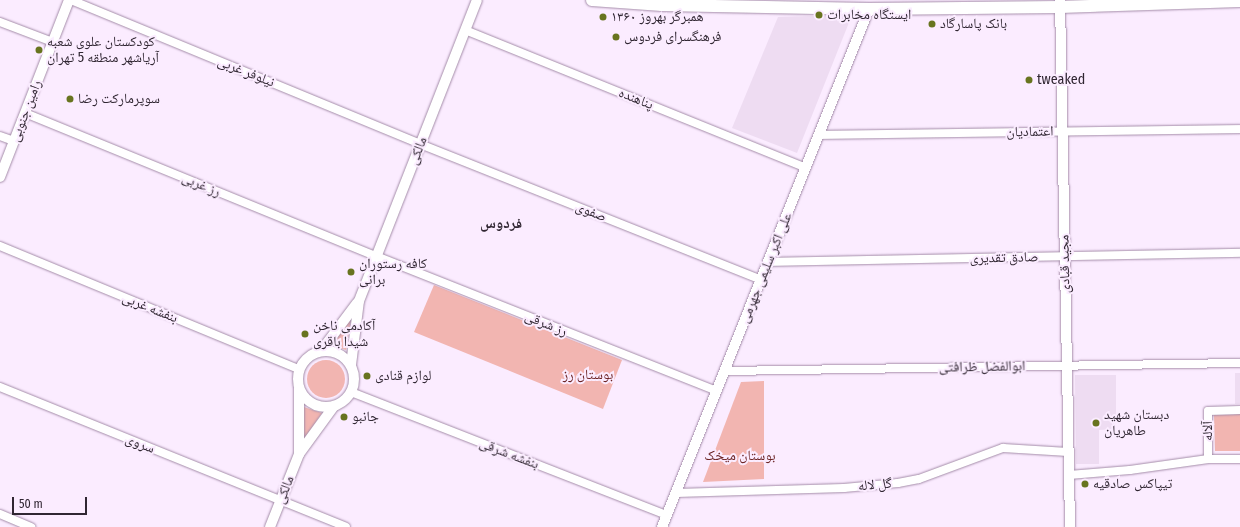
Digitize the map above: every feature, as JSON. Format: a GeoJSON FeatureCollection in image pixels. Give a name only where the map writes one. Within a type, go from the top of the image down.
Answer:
{"type":"FeatureCollection","features":[{"type":"Feature","properties":{"kind":"main road"},"geometry":{"type":"LineString","coordinates":[[592,0],[662,5],[871,5],[1240,1]]}},
{"type":"Feature","properties":{"kind":"street","name":"رامین جنوبی"},"geometry":{"type":"LineString","coordinates":[[0,177],[70,0]]}},
{"type":"Feature","properties":{"kind":"street","name":"نیلوفر غربی"},"geometry":{"type":"LineString","coordinates":[[70,0],[420,144]]}},
{"type":"Feature","properties":{"kind":"street","name":"مالکی"},"geometry":{"type":"LineString","coordinates":[[351,364],[359,301],[477,0]]}},
{"type":"Feature","properties":{"kind":"street","name":"مجید قبادی"},"geometry":{"type":"LineString","coordinates":[[1060,3],[1070,527]]}},
{"type":"Feature","properties":{"kind":"street","name":"علی اکبر سلیمی جهرمی"},"geometry":{"type":"LineString","coordinates":[[662,527],[871,5]]}},
{"type":"Feature","properties":{"kind":"street"},"geometry":{"type":"LineString","coordinates":[[0,22],[53,42]]}},
{"type":"Feature","properties":{"kind":"street","name":"پناهنده"},"geometry":{"type":"LineString","coordinates":[[465,30],[806,168]]}},
{"type":"Feature","properties":{"kind":"street","name":"رز غربی"},"geometry":{"type":"LineString","coordinates":[[25,113],[376,256]]}},
{"type":"Feature","properties":{"kind":"street","name":"اعتمادیان"},"geometry":{"type":"LineString","coordinates":[[819,135],[1240,129]]}},
{"type":"Feature","properties":{"kind":"street"},"geometry":{"type":"LineString","coordinates":[[0,136],[14,141]]}},
{"type":"Feature","properties":{"kind":"street","name":"صفوی"},"geometry":{"type":"LineString","coordinates":[[420,144],[761,280]]}},
{"type":"Feature","properties":{"kind":"street","name":"بنفشه غربی"},"geometry":{"type":"LineString","coordinates":[[0,246],[299,369]]}},
{"type":"Feature","properties":{"kind":"street","name":"صادق تقدیری"},"geometry":{"type":"LineString","coordinates":[[768,262],[1240,253]]}},
{"type":"Feature","properties":{"kind":"street","name":"رز شرقی"},"geometry":{"type":"LineString","coordinates":[[376,256],[717,391]]}},
{"type":"Feature","properties":{"kind":"street","name":"مالکی"},"geometry":{"type":"LineString","coordinates":[[321,351],[359,301]]}},
{"type":"Feature","properties":{"kind":"street"},"geometry":{"type":"LineString","coordinates":[[330,350],[338,353],[351,364],[354,378],[351,392],[341,403],[334,406],[316,405],[303,394],[299,386],[299,369],[304,361],[312,354],[321,351],[330,350]]}},
{"type":"Feature","properties":{"kind":"street","name":"ابوالفضل ظرافتی"},"geometry":{"type":"LineString","coordinates":[[725,371],[1240,363]]}},
{"type":"Feature","properties":{"kind":"street","name":"مالکی"},"geometry":{"type":"LineString","coordinates":[[299,386],[299,454]]}},
{"type":"Feature","properties":{"kind":"street","name":"سروی"},"geometry":{"type":"LineString","coordinates":[[0,387],[346,527]]}},
{"type":"Feature","properties":{"kind":"street","name":"بنفشه شرقی"},"geometry":{"type":"LineString","coordinates":[[351,392],[667,516]]}},
{"type":"Feature","properties":{"kind":"street","name":"مالکی"},"geometry":{"type":"LineString","coordinates":[[270,527],[299,454],[334,406]]}},
{"type":"Feature","properties":{"kind":"street","name":"آلاله"},"geometry":{"type":"LineString","coordinates":[[1208,459],[1208,410],[1240,410]]}},
{"type":"Feature","properties":{"kind":"street","name":"گل لاله"},"geometry":{"type":"LineString","coordinates":[[676,493],[844,488],[898,483],[919,479],[1003,448],[1068,452]]}},
{"type":"Feature","properties":{"kind":"street"},"geometry":{"type":"LineString","coordinates":[[1069,475],[1130,470],[1208,459],[1240,459]]}},
{"type":"Feature","properties":{"kind":"street"},"geometry":{"type":"LineString","coordinates":[[0,514],[31,527]]}},
{"type":"Feature","properties":{"kind":"shaded area"},"geometry":{"type":"Polygon","coordinates":[[[852,15],[797,153],[732,128],[778,17],[852,15]]]}},
{"type":"Feature","properties":{"kind":"shaded area"},"geometry":{"type":"Polygon","coordinates":[[[1235,373],[1240,373],[1240,404],[1235,404],[1235,373]]]}},
{"type":"Feature","properties":{"kind":"shaded area","name":"دبستان شهید طاهریان"},"geometry":{"type":"Polygon","coordinates":[[[1075,375],[1116,375],[1116,429],[1099,430],[1099,464],[1076,464],[1075,375]]]}},
{"type":"Feature","properties":{"kind":"green space","name":"بوستان رز"},"geometry":{"type":"Polygon","coordinates":[[[434,285],[622,360],[603,409],[414,332],[434,285]]]}},
{"type":"Feature","properties":{"kind":"green space"},"geometry":{"type":"Polygon","coordinates":[[[351,318],[346,350],[331,345],[351,318]]]}},
{"type":"Feature","properties":{"kind":"green space"},"geometry":{"type":"Polygon","coordinates":[[[322,360],[330,360],[337,363],[342,368],[345,379],[342,390],[337,395],[330,398],[322,398],[315,395],[310,390],[307,383],[307,375],[310,368],[315,363],[322,360]]]}},
{"type":"Feature","properties":{"kind":"green space","name":"بوستان میخک"},"geometry":{"type":"Polygon","coordinates":[[[764,381],[764,479],[703,482],[741,382],[764,381]]]}},
{"type":"Feature","properties":{"kind":"green space"},"geometry":{"type":"Polygon","coordinates":[[[304,407],[322,413],[302,442],[304,407]]]}},
{"type":"Feature","properties":{"kind":"green space"},"geometry":{"type":"Polygon","coordinates":[[[1240,414],[1240,451],[1215,451],[1214,415],[1240,414]]]}},
{"type":"Feature","properties":{"kind":"place","name":"ایستگاه مخابرات"},"geometry":{"type":"Point","coordinates":[819,15]}},
{"type":"Feature","properties":{"kind":"place","name":"همبرگر بهروز ۱۳۶۰"},"geometry":{"type":"Point","coordinates":[603,17]}},
{"type":"Feature","properties":{"kind":"place","name":"بانک پاسارگاد"},"geometry":{"type":"Point","coordinates":[932,24]}},
{"type":"Feature","properties":{"kind":"place","name":"فرهنگسرای فردوس"},"geometry":{"type":"Point","coordinates":[616,37]}},
{"type":"Feature","properties":{"kind":"place","name":"کودکستان علوی شعبه آریاشهر منطقه 5 تهران"},"geometry":{"type":"Point","coordinates":[39,50]}},
{"type":"Feature","properties":{"kind":"place","name":"tweaked"},"geometry":{"type":"Point","coordinates":[1029,80]}},
{"type":"Feature","properties":{"kind":"place","name":"سوپرمارکت رضا"},"geometry":{"type":"Point","coordinates":[70,99]}},
{"type":"Feature","properties":{"kind":"place","name":"كافه رستوران برانى"},"geometry":{"type":"Point","coordinates":[351,272]}},
{"type":"Feature","properties":{"kind":"place","name":"آکادمی ناخن شیدا باقری"},"geometry":{"type":"Point","coordinates":[305,334]}},
{"type":"Feature","properties":{"kind":"place","name":"لوازم قنادی"},"geometry":{"type":"Point","coordinates":[367,376]}},
{"type":"Feature","properties":{"kind":"place","name":"جانبو"},"geometry":{"type":"Point","coordinates":[344,417]}},
{"type":"Feature","properties":{"kind":"place","name":"دبستان شهید طاهریان"},"geometry":{"type":"Point","coordinates":[1096,423]}},
{"type":"Feature","properties":{"kind":"place","name":"تیپاکس صادقیه"},"geometry":{"type":"Point","coordinates":[1085,484]}},
{"type":"Feature","properties":{"kind":"district","name":"فردوس"},"geometry":{"type":"Point","coordinates":[501,224]}}]}
